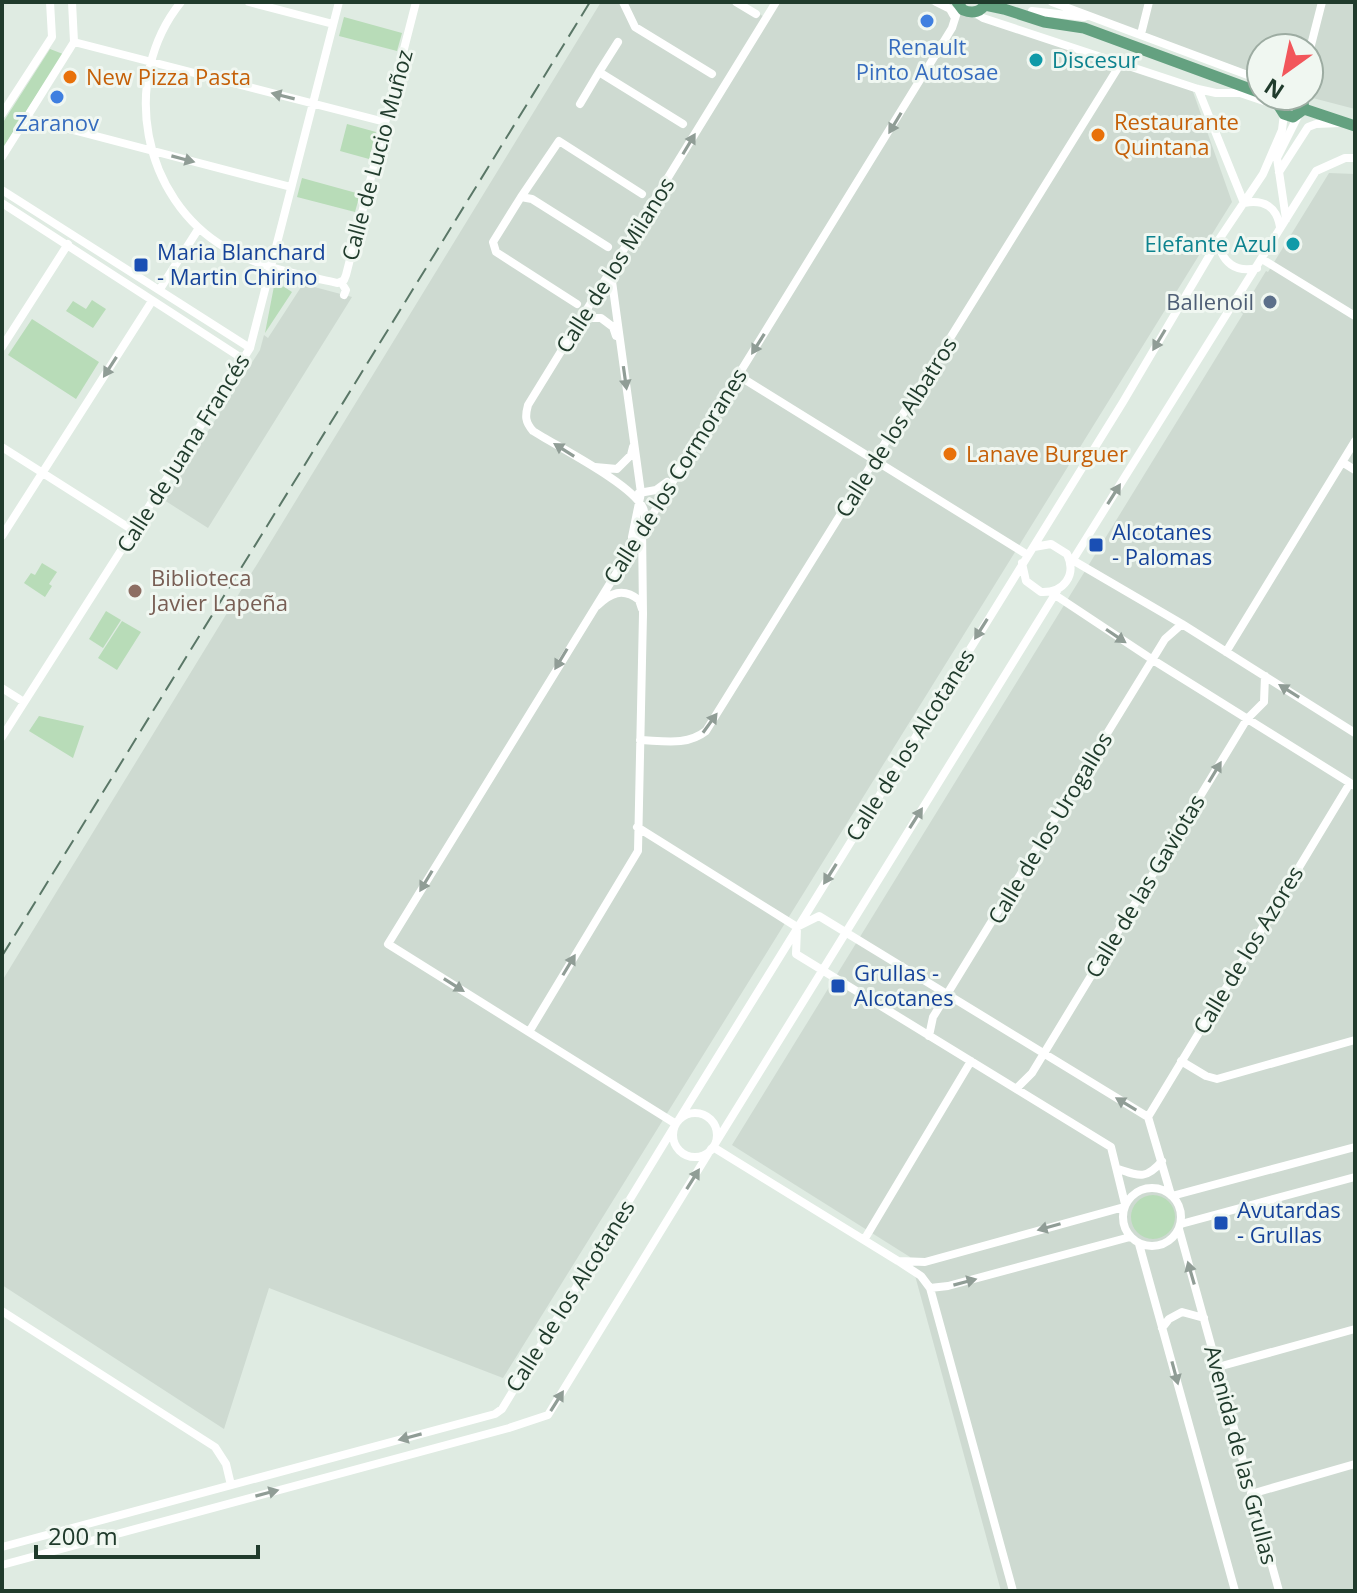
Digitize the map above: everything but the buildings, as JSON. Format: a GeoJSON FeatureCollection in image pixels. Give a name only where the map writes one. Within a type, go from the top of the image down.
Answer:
{"type":"FeatureCollection","features":[{"type":"Feature","properties":{"kind":"main road"},"geometry":{"type":"LineString","coordinates":[[1005,2],[1245,87]]}},
{"type":"Feature","properties":{"kind":"main road"},"geometry":{"type":"LineString","coordinates":[[958,4],[968,12],[982,7],[1004,9],[1044,22],[1084,28]]}},
{"type":"Feature","properties":{"kind":"main road"},"geometry":{"type":"LineString","coordinates":[[1301,113],[1352,124]]}},
{"type":"Feature","properties":{"kind":"street"},"geometry":{"type":"LineString","coordinates":[[2,114],[52,37],[50,2]]}},
{"type":"Feature","properties":{"kind":"street"},"geometry":{"type":"LineString","coordinates":[[2,157],[74,42],[72,2]]}},
{"type":"Feature","properties":{"kind":"street","name":"Calle de Lucio Muñoz"},"geometry":{"type":"LineString","coordinates":[[181,2],[167,23],[151,62],[145,105],[152,151],[169,191],[199,228],[228,249],[271,267],[341,282],[346,275],[416,2]]}},
{"type":"Feature","properties":{"kind":"street"},"geometry":{"type":"LineString","coordinates":[[249,2],[333,24]]}},
{"type":"Feature","properties":{"kind":"street","name":"Calle de Juana Francés"},"geometry":{"type":"LineString","coordinates":[[2,737],[250,348],[339,2]]}},
{"type":"Feature","properties":{"kind":"street"},"geometry":{"type":"LineString","coordinates":[[623,2],[635,27],[712,74]]}},
{"type":"Feature","properties":{"kind":"street"},"geometry":{"type":"LineString","coordinates":[[736,2],[756,14]]}},
{"type":"Feature","properties":{"kind":"street","name":"Calle de los Milanos"},"geometry":{"type":"LineString","coordinates":[[640,498],[533,431],[525,415],[528,405],[776,2]]}},
{"type":"Feature","properties":{"kind":"street"},"geometry":{"type":"LineString","coordinates":[[936,2],[950,9],[955,18]]}},
{"type":"Feature","properties":{"kind":"street"},"geometry":{"type":"LineString","coordinates":[[1032,11],[1052,2],[1245,74]]}},
{"type":"Feature","properties":{"kind":"street"},"geometry":{"type":"LineString","coordinates":[[1141,34],[1149,2]]}},
{"type":"Feature","properties":{"kind":"street"},"geometry":{"type":"LineString","coordinates":[[1314,32],[1322,2]]}},
{"type":"Feature","properties":{"kind":"street","name":"Calle de los Cormoranes"},"geometry":{"type":"LineString","coordinates":[[529,1032],[388,944],[642,527],[739,376],[944,42],[958,4]]}},
{"type":"Feature","properties":{"kind":"street"},"geometry":{"type":"LineString","coordinates":[[982,7],[983,18],[1198,89],[1245,94]]}},
{"type":"Feature","properties":{"kind":"street"},"geometry":{"type":"LineString","coordinates":[[1032,11],[1097,18]]}},
{"type":"Feature","properties":{"kind":"street"},"geometry":{"type":"LineString","coordinates":[[74,42],[385,122]]}},
{"type":"Feature","properties":{"kind":"street"},"geometry":{"type":"LineString","coordinates":[[580,104],[618,42]]}},
{"type":"Feature","properties":{"kind":"street","name":"Calle de los Albatros"},"geometry":{"type":"LineString","coordinates":[[640,740],[687,742],[706,731],[1121,63]]}},
{"type":"Feature","properties":{"kind":"street"},"geometry":{"type":"LineString","coordinates":[[599,72],[683,124]]}},
{"type":"Feature","properties":{"kind":"street"},"geometry":{"type":"LineString","coordinates":[[1198,89],[1244,203],[1254,201],[1267,204],[1278,215],[1280,228]]}},
{"type":"Feature","properties":{"kind":"street","name":"Calle de los Alcotanes"},"geometry":{"type":"LineString","coordinates":[[231,1485],[485,1417],[502,1409],[1218,241],[1263,174],[1282,130],[1280,112]]}},
{"type":"Feature","properties":{"kind":"street"},"geometry":{"type":"LineString","coordinates":[[1286,219],[1277,158],[1301,113]]}},
{"type":"Feature","properties":{"kind":"street"},"geometry":{"type":"LineString","coordinates":[[27,118],[291,187]]}},
{"type":"Feature","properties":{"kind":"street"},"geometry":{"type":"LineString","coordinates":[[1279,173],[1308,127],[1316,124],[1352,124]]}},
{"type":"Feature","properties":{"kind":"street"},"geometry":{"type":"LineString","coordinates":[[577,304],[496,252],[493,242],[559,141],[642,194]]}},
{"type":"Feature","properties":{"kind":"street"},"geometry":{"type":"LineString","coordinates":[[1054,593],[1067,582],[1071,560],[1316,171],[1345,158],[1355,158]]}},
{"type":"Feature","properties":{"kind":"street"},"geometry":{"type":"LineString","coordinates":[[2,190],[250,348]]}},
{"type":"Feature","properties":{"kind":"street"},"geometry":{"type":"LineString","coordinates":[[521,197],[532,199],[608,247]]}},
{"type":"Feature","properties":{"kind":"street"},"geometry":{"type":"LineString","coordinates":[[2,203],[243,359]]}},
{"type":"Feature","properties":{"kind":"street"},"geometry":{"type":"LineString","coordinates":[[160,289],[199,228]]}},
{"type":"Feature","properties":{"kind":"street"},"geometry":{"type":"LineString","coordinates":[[2,347],[74,235]]}},
{"type":"Feature","properties":{"kind":"street"},"geometry":{"type":"LineString","coordinates":[[1218,241],[1220,253],[1232,267],[1245,271],[1257,268]]}},
{"type":"Feature","properties":{"kind":"street"},"geometry":{"type":"LineString","coordinates":[[1262,259],[1355,316]]}},
{"type":"Feature","properties":{"kind":"street"},"geometry":{"type":"LineString","coordinates":[[611,273],[640,498],[645,511],[642,527],[638,851],[529,1032],[676,1124]]}},
{"type":"Feature","properties":{"kind":"street"},"geometry":{"type":"LineString","coordinates":[[341,282],[346,290],[344,295]]}},
{"type":"Feature","properties":{"kind":"street"},"geometry":{"type":"LineString","coordinates":[[2,536],[152,301]]}},
{"type":"Feature","properties":{"kind":"street"},"geometry":{"type":"LineString","coordinates":[[575,329],[588,318],[601,318],[613,327],[621,348]]}},
{"type":"Feature","properties":{"kind":"street"},"geometry":{"type":"LineString","coordinates":[[739,376],[1027,555]]}},
{"type":"Feature","properties":{"kind":"street"},"geometry":{"type":"LineString","coordinates":[[1226,652],[1355,441]]}},
{"type":"Feature","properties":{"kind":"street"},"geometry":{"type":"LineString","coordinates":[[589,466],[617,469],[631,455],[634,442]]}},
{"type":"Feature","properties":{"kind":"street"},"geometry":{"type":"LineString","coordinates":[[2,447],[134,531]]}},
{"type":"Feature","properties":{"kind":"street"},"geometry":{"type":"LineString","coordinates":[[1342,462],[1355,470]]}},
{"type":"Feature","properties":{"kind":"street"},"geometry":{"type":"LineString","coordinates":[[640,498],[673,478]]}},
{"type":"Feature","properties":{"kind":"street"},"geometry":{"type":"LineString","coordinates":[[631,545],[640,498]]}},
{"type":"Feature","properties":{"kind":"street"},"geometry":{"type":"LineString","coordinates":[[1027,555],[1051,544],[1060,547],[1071,560],[1182,624],[1355,733]]}},
{"type":"Feature","properties":{"kind":"street"},"geometry":{"type":"LineString","coordinates":[[1027,555],[1026,581],[1041,592],[1054,593],[1153,660],[1353,784]]}},
{"type":"Feature","properties":{"kind":"street"},"geometry":{"type":"LineString","coordinates":[[588,615],[606,596],[615,592],[634,596],[639,600],[643,614]]}},
{"type":"Feature","properties":{"kind":"street","name":"Calle de los Alcotanes"},"geometry":{"type":"LineString","coordinates":[[2,1565],[548,1415],[1054,593]]}},
{"type":"Feature","properties":{"kind":"street","name":"Calle de los Urogallos"},"geometry":{"type":"LineString","coordinates":[[947,996],[1165,639],[1182,624]]}},
{"type":"Feature","properties":{"kind":"street","name":"Calle de las Gaviotas"},"geometry":{"type":"LineString","coordinates":[[1043,1054],[1247,719],[1264,702],[1265,676]]}},
{"type":"Feature","properties":{"kind":"street"},"geometry":{"type":"LineString","coordinates":[[2,688],[24,702]]}},
{"type":"Feature","properties":{"kind":"street","name":"Calle de los Azores"},"geometry":{"type":"LineString","coordinates":[[1148,1117],[1353,784]]}},
{"type":"Feature","properties":{"kind":"street"},"geometry":{"type":"LineString","coordinates":[[637,827],[797,927]]}},
{"type":"Feature","properties":{"kind":"street"},"geometry":{"type":"LineString","coordinates":[[797,927],[819,916],[1148,1117],[1172,1195],[1180,1209],[1180,1227]]}},
{"type":"Feature","properties":{"kind":"street"},"geometry":{"type":"LineString","coordinates":[[797,927],[796,954],[1111,1147],[1125,1206],[1123,1222],[1130,1237],[1139,1244],[1158,1246],[1166,1243],[1180,1227],[1355,1177]]}},
{"type":"Feature","properties":{"kind":"street"},"geometry":{"type":"LineString","coordinates":[[929,1036],[933,1017],[947,996]]}},
{"type":"Feature","properties":{"kind":"street"},"geometry":{"type":"LineString","coordinates":[[1181,1061],[1217,1079],[1355,1040]]}},
{"type":"Feature","properties":{"kind":"street"},"geometry":{"type":"LineString","coordinates":[[1016,1089],[1032,1073],[1043,1054]]}},
{"type":"Feature","properties":{"kind":"street"},"geometry":{"type":"LineString","coordinates":[[864,1240],[971,1061]]}},
{"type":"Feature","properties":{"kind":"street"},"geometry":{"type":"LineString","coordinates":[[690,1114],[703,1115],[716,1130],[713,1147],[700,1156],[686,1155],[673,1140],[676,1124],[690,1114]]}},
{"type":"Feature","properties":{"kind":"street"},"geometry":{"type":"LineString","coordinates":[[713,1147],[898,1261],[921,1276],[930,1288],[1013,1591]]}},
{"type":"Feature","properties":{"kind":"street"},"geometry":{"type":"LineString","coordinates":[[898,1261],[925,1262],[1125,1206],[1130,1197],[1146,1188],[1164,1190],[1172,1195],[1355,1147]]}},
{"type":"Feature","properties":{"kind":"street"},"geometry":{"type":"LineString","coordinates":[[1118,1169],[1138,1176],[1153,1173],[1162,1161]]}},
{"type":"Feature","properties":{"kind":"street","name":"Avenida de las Grullas"},"geometry":{"type":"LineString","coordinates":[[1180,1227],[1279,1591]]}},
{"type":"Feature","properties":{"kind":"street"},"geometry":{"type":"LineString","coordinates":[[930,1288],[948,1286],[1130,1237]]}},
{"type":"Feature","properties":{"kind":"street","name":"Avenida de las Grullas"},"geometry":{"type":"LineString","coordinates":[[1139,1244],[1235,1591]]}},
{"type":"Feature","properties":{"kind":"street"},"geometry":{"type":"LineString","coordinates":[[2,1311],[215,1447],[226,1464],[231,1485],[2,1547]]}},
{"type":"Feature","properties":{"kind":"street","name":"Avenida de las Grullas"},"geometry":{"type":"LineString","coordinates":[[1162,1328],[1169,1319],[1182,1312],[1204,1318]]}},
{"type":"Feature","properties":{"kind":"street"},"geometry":{"type":"LineString","coordinates":[[1218,1367],[1355,1329]]}},
{"type":"Feature","properties":{"kind":"street"},"geometry":{"type":"LineString","coordinates":[[1251,1494],[1355,1464]]}},
{"type":"Feature","properties":{"kind":"shaded area"},"geometry":{"type":"Polygon","coordinates":[[[601,2],[742,2],[767,19],[778,2],[924,2],[1192,89],[1232,202],[503,1378],[269,1288],[224,1429],[2,1285],[2,981],[601,2]]]}},
{"type":"Feature","properties":{"kind":"shaded area"},"geometry":{"type":"Polygon","coordinates":[[[1058,2],[1355,2],[1355,109],[1325,101],[1325,32],[1245,32],[1245,70],[1058,2]]]}},
{"type":"Feature","properties":{"kind":"shaded area"},"geometry":{"type":"Polygon","coordinates":[[[1329,173],[1355,174],[1355,1591],[1001,1591],[910,1257],[732,1145],[1329,173]]]}},
{"type":"Feature","properties":{"kind":"shaded area"},"geometry":{"type":"Polygon","coordinates":[[[303,284],[352,297],[208,528],[164,500],[260,350],[264,335],[268,338],[303,284]]]}},
{"type":"Feature","properties":{"kind":"green space"},"geometry":{"type":"Polygon","coordinates":[[[344,17],[402,33],[397,51],[339,36],[344,17]]]}},
{"type":"Feature","properties":{"kind":"green space"},"geometry":{"type":"Polygon","coordinates":[[[50,49],[63,54],[2,149],[2,124],[50,49]]]}},
{"type":"Feature","properties":{"kind":"green space"},"geometry":{"type":"Polygon","coordinates":[[[347,124],[376,132],[369,159],[340,151],[347,124]]]}},
{"type":"Feature","properties":{"kind":"green space"},"geometry":{"type":"Polygon","coordinates":[[[302,178],[360,194],[355,212],[297,197],[302,178]]]}},
{"type":"Feature","properties":{"kind":"green space"},"geometry":{"type":"Polygon","coordinates":[[[275,281],[292,292],[265,333],[275,281]]]}},
{"type":"Feature","properties":{"kind":"green space"},"geometry":{"type":"Polygon","coordinates":[[[92,300],[106,309],[93,328],[66,311],[73,301],[86,309],[92,300]]]}},
{"type":"Feature","properties":{"kind":"green space"},"geometry":{"type":"Polygon","coordinates":[[[32,319],[99,362],[76,399],[8,355],[32,319]]]}},
{"type":"Feature","properties":{"kind":"green space"},"geometry":{"type":"Polygon","coordinates":[[[42,563],[57,572],[45,597],[24,583],[31,573],[35,575],[42,563]]]}},
{"type":"Feature","properties":{"kind":"green space"},"geometry":{"type":"Polygon","coordinates":[[[106,611],[121,620],[103,648],[89,639],[106,611]]]}},
{"type":"Feature","properties":{"kind":"green space"},"geometry":{"type":"Polygon","coordinates":[[[122,621],[141,632],[117,670],[98,658],[122,621]]]}},
{"type":"Feature","properties":{"kind":"green space"},"geometry":{"type":"Polygon","coordinates":[[[39,716],[84,726],[73,758],[29,731],[39,716]]]}},
{"type":"Feature","properties":{"kind":"green space"},"geometry":{"type":"Polygon","coordinates":[[[1153,1195],[1168,1202],[1175,1217],[1168,1232],[1153,1239],[1138,1232],[1131,1217],[1138,1202],[1153,1195]]]}},
{"type":"Feature","properties":{"kind":"railway"},"geometry":{"type":"LineString","coordinates":[[2,956],[590,2]]}},
{"type":"Feature","properties":{"kind":"place","name":"Renault Pinto Autosae"},"geometry":{"type":"Point","coordinates":[927,21]}},
{"type":"Feature","properties":{"kind":"place","name":"Discesur"},"geometry":{"type":"Point","coordinates":[1036,60]}},
{"type":"Feature","properties":{"kind":"place","name":"New Pizza Pasta"},"geometry":{"type":"Point","coordinates":[70,77]}},
{"type":"Feature","properties":{"kind":"place","name":"Zaranov"},"geometry":{"type":"Point","coordinates":[57,97]}},
{"type":"Feature","properties":{"kind":"place","name":"Restaurante Quintana"},"geometry":{"type":"Point","coordinates":[1098,135]}},
{"type":"Feature","properties":{"kind":"place","name":"Elefante Azul"},"geometry":{"type":"Point","coordinates":[1293,244]}},
{"type":"Feature","properties":{"kind":"place","name":"Maria Blanchard - Martin Chirino"},"geometry":{"type":"Point","coordinates":[141,265]}},
{"type":"Feature","properties":{"kind":"place","name":"Ballenoil"},"geometry":{"type":"Point","coordinates":[1270,302]}},
{"type":"Feature","properties":{"kind":"place","name":"Lanave Burguer"},"geometry":{"type":"Point","coordinates":[950,454]}},
{"type":"Feature","properties":{"kind":"place","name":"Alcotanes - Palomas"},"geometry":{"type":"Point","coordinates":[1096,545]}},
{"type":"Feature","properties":{"kind":"place","name":"Biblioteca Javier Lapeña"},"geometry":{"type":"Point","coordinates":[135,591]}},
{"type":"Feature","properties":{"kind":"place","name":"Grullas - Alcotanes"},"geometry":{"type":"Point","coordinates":[838,986]}},
{"type":"Feature","properties":{"kind":"place","name":"Avutardas - Grullas"},"geometry":{"type":"Point","coordinates":[1221,1223]}}]}
